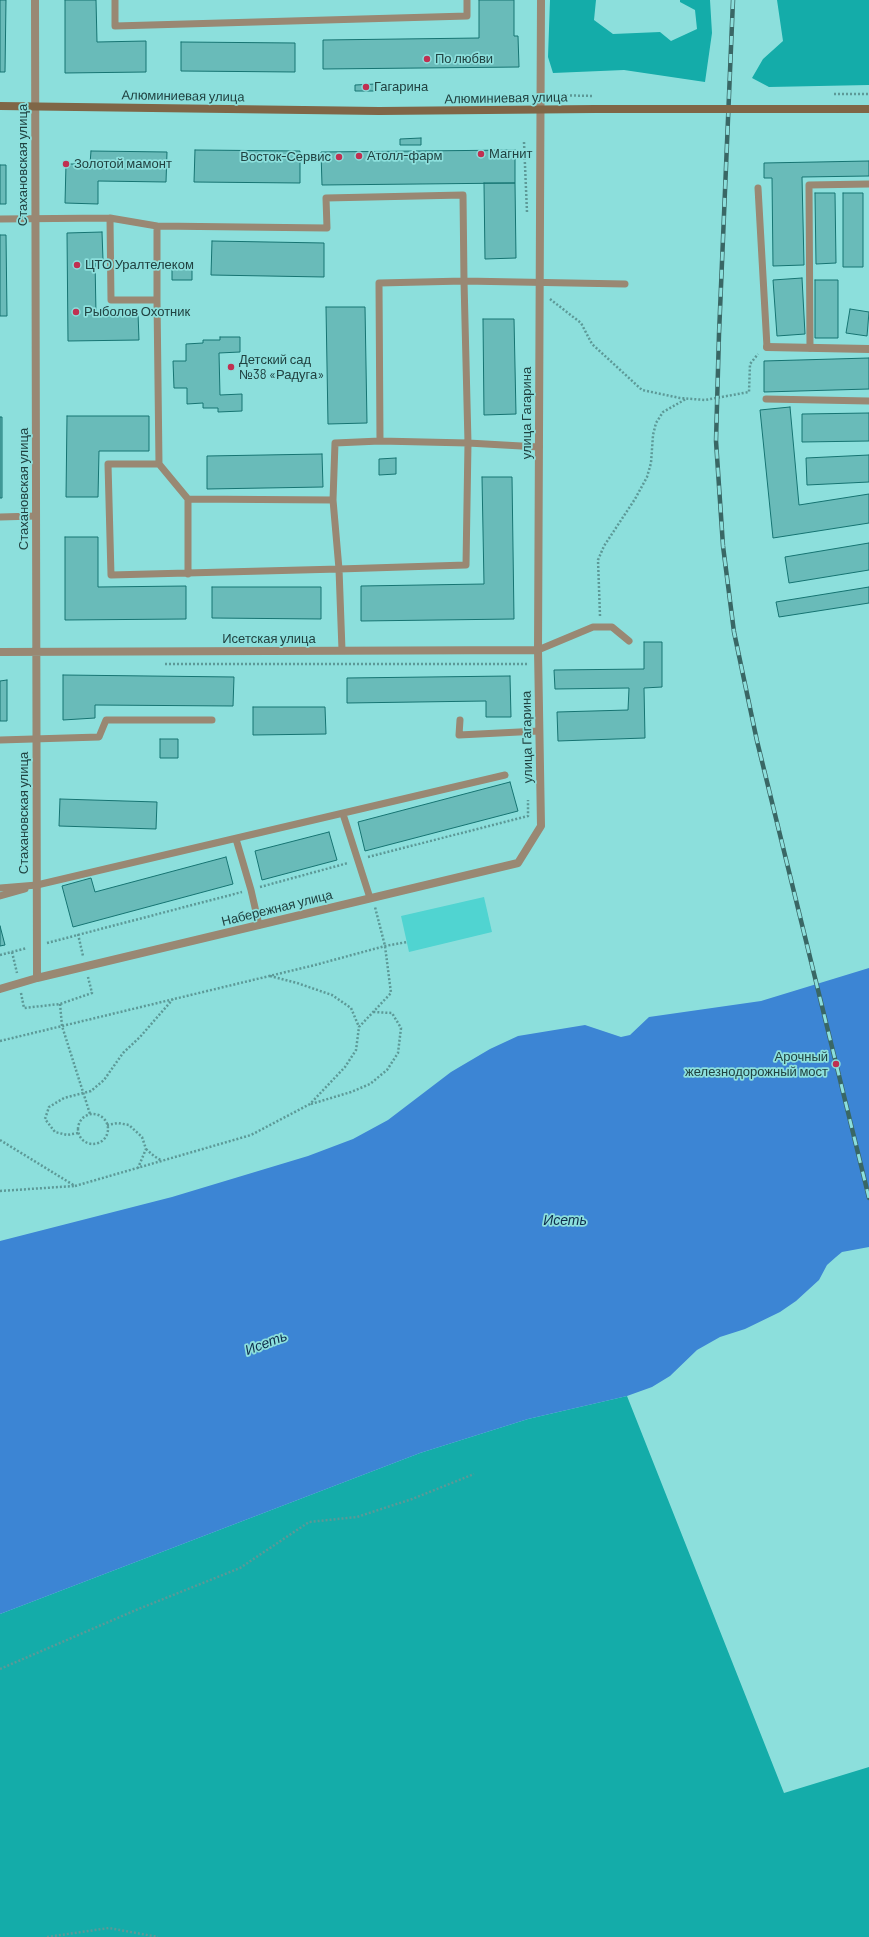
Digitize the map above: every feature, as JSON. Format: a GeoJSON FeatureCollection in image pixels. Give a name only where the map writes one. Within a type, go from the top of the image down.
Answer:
{"type":"FeatureCollection","features":[{"type":"Feature","properties":{"kind":"main road","name":"Алюминиевая улица"},"geometry":{"type":"LineString","coordinates":[[0,106],[379,111],[541,109],[869,109]]}},
{"type":"Feature","properties":{"kind":"street","name":"Стахановская улица"},"geometry":{"type":"LineString","coordinates":[[35,0],[35,652],[37,978]]}},
{"type":"Feature","properties":{"kind":"street","name":"улица Гагарина"},"geometry":{"type":"LineString","coordinates":[[541,0],[538,650],[541,826]]}},
{"type":"Feature","properties":{"kind":"street"},"geometry":{"type":"LineString","coordinates":[[767,347],[869,349]]}},
{"type":"Feature","properties":{"kind":"street","name":"Исетская улица"},"geometry":{"type":"LineString","coordinates":[[0,652],[538,650]]}},
{"type":"Feature","properties":{"kind":"street","name":"Набережная улица"},"geometry":{"type":"LineString","coordinates":[[0,989],[37,978],[518,862],[541,826]]}},
{"type":"Feature","properties":{"kind":"lane"},"geometry":{"type":"LineString","coordinates":[[115,0],[115,26],[467,16],[467,0]]}},
{"type":"Feature","properties":{"kind":"lane"},"geometry":{"type":"LineString","coordinates":[[810,348],[809,185],[869,184]]}},
{"type":"Feature","properties":{"kind":"lane"},"geometry":{"type":"LineString","coordinates":[[758,188],[767,347]]}},
{"type":"Feature","properties":{"kind":"lane"},"geometry":{"type":"LineString","coordinates":[[0,218],[110,218],[157,226],[327,228],[326,198],[463,195],[468,443],[466,565],[111,575],[108,464],[159,464]]}},
{"type":"Feature","properties":{"kind":"lane"},"geometry":{"type":"LineString","coordinates":[[110,218],[111,300],[157,300]]}},
{"type":"Feature","properties":{"kind":"lane"},"geometry":{"type":"LineString","coordinates":[[157,226],[159,464],[188,499],[188,574]]}},
{"type":"Feature","properties":{"kind":"lane"},"geometry":{"type":"LineString","coordinates":[[380,441],[379,283],[464,281],[540,287],[625,284]]}},
{"type":"Feature","properties":{"kind":"lane"},"geometry":{"type":"LineString","coordinates":[[766,399],[869,401]]}},
{"type":"Feature","properties":{"kind":"lane"},"geometry":{"type":"LineString","coordinates":[[342,650],[339,569],[333,500],[335,443],[380,441],[468,443],[539,447]]}},
{"type":"Feature","properties":{"kind":"lane"},"geometry":{"type":"LineString","coordinates":[[188,499],[333,500]]}},
{"type":"Feature","properties":{"kind":"lane"},"geometry":{"type":"LineString","coordinates":[[0,517],[36,516]]}},
{"type":"Feature","properties":{"kind":"lane"},"geometry":{"type":"LineString","coordinates":[[538,650],[593,627],[612,627],[629,641]]}},
{"type":"Feature","properties":{"kind":"lane"},"geometry":{"type":"LineString","coordinates":[[0,740],[99,737],[106,720],[212,720]]}},
{"type":"Feature","properties":{"kind":"lane"},"geometry":{"type":"LineString","coordinates":[[460,720],[459,735],[539,731]]}},
{"type":"Feature","properties":{"kind":"lane"},"geometry":{"type":"LineString","coordinates":[[0,896],[37,885],[505,775]]}},
{"type":"Feature","properties":{"kind":"lane"},"geometry":{"type":"LineString","coordinates":[[343,814],[371,898]]}},
{"type":"Feature","properties":{"kind":"lane"},"geometry":{"type":"LineString","coordinates":[[236,839],[251,890],[259,925]]}},
{"type":"Feature","properties":{"kind":"lane"},"geometry":{"type":"LineString","coordinates":[[0,888],[37,885]]}},
{"type":"Feature","properties":{"kind":"path"},"geometry":{"type":"LineString","coordinates":[[541,94],[594,96]]}},
{"type":"Feature","properties":{"kind":"path"},"geometry":{"type":"LineString","coordinates":[[834,94],[869,94]]}},
{"type":"Feature","properties":{"kind":"path"},"geometry":{"type":"LineString","coordinates":[[540,287],[581,322],[592,344],[642,390],[705,400],[749,392],[750,364],[767,347]]}},
{"type":"Feature","properties":{"kind":"path"},"geometry":{"type":"LineString","coordinates":[[599,627],[600,582],[598,560],[604,546],[635,499],[647,477],[651,463],[656,424],[663,412],[686,398]]}},
{"type":"Feature","properties":{"kind":"path"},"geometry":{"type":"LineString","coordinates":[[0,955],[528,816]]}},
{"type":"Feature","properties":{"kind":"path"},"geometry":{"type":"LineString","coordinates":[[359,1027],[391,993],[385,946],[371,898]]}},
{"type":"Feature","properties":{"kind":"path"},"geometry":{"type":"LineString","coordinates":[[0,1041],[270,976],[385,946],[407,942]]}},
{"type":"Feature","properties":{"kind":"path"},"geometry":{"type":"LineString","coordinates":[[270,976],[297,983],[332,995],[352,1008],[359,1027],[356,1050],[346,1067],[310,1104]]}},
{"type":"Feature","properties":{"kind":"path"},"geometry":{"type":"LineString","coordinates":[[78,1133],[67,1134],[55,1132],[45,1119],[49,1107],[64,1098],[91,1091],[104,1080],[123,1053],[140,1037],[174,998]]}},
{"type":"Feature","properties":{"kind":"path"},"geometry":{"type":"LineString","coordinates":[[60,1004],[62,1026],[82,1093],[90,1114]]}},
{"type":"Feature","properties":{"kind":"path"},"geometry":{"type":"LineString","coordinates":[[0,1191],[75,1186],[163,1161],[251,1135],[310,1104],[351,1092],[370,1084],[387,1070],[398,1054],[401,1028],[392,1013],[373,1012]]}},
{"type":"Feature","properties":{"kind":"path"},"geometry":{"type":"LineString","coordinates":[[90,1114],[103,1118],[107,1125],[107,1134],[101,1142],[92,1145],[83,1141],[78,1133],[78,1125],[90,1114]]}},
{"type":"Feature","properties":{"kind":"path"},"geometry":{"type":"LineString","coordinates":[[107,1125],[118,1123],[129,1125],[142,1137],[146,1149],[163,1161]]}},
{"type":"Feature","properties":{"kind":"path"},"geometry":{"type":"LineString","coordinates":[[0,1140],[75,1186]]}},
{"type":"Feature","properties":{"kind":"path"},"geometry":{"type":"LineString","coordinates":[[137,1168],[146,1149]]}},
{"type":"Feature","properties":{"kind":"path"},"geometry":{"type":"LineString","coordinates":[[0,1669],[143,1607],[240,1568],[310,1522],[357,1517],[412,1499],[474,1474]]}},
{"type":"Feature","properties":{"kind":"path"},"geometry":{"type":"LineString","coordinates":[[47,1937],[109,1928],[158,1937]]}},
{"type":"Feature","properties":{"kind":"shaded area"},"geometry":{"type":"Polygon","coordinates":[[[550,0],[596,0],[594,20],[613,34],[660,32],[671,41],[697,29],[695,10],[680,2],[680,0],[710,0],[712,33],[705,82],[624,70],[553,73],[548,57],[550,0]]]}},
{"type":"Feature","properties":{"kind":"shaded area"},"geometry":{"type":"Polygon","coordinates":[[[777,0],[869,0],[869,85],[769,87],[752,78],[763,59],[783,41],[777,0]]]}},
{"type":"Feature","properties":{"kind":"shaded area"},"geometry":{"type":"Polygon","coordinates":[[[484,897],[492,932],[409,952],[401,916],[484,897]]]}},
{"type":"Feature","properties":{"kind":"shaded area"},"geometry":{"type":"Polygon","coordinates":[[[627,1396],[784,1793],[869,1767],[869,1937],[0,1937],[0,1614],[420,1453],[528,1419],[627,1396]]]}},
{"type":"Feature","properties":{"kind":"water","name":"Исеть"},"geometry":{"type":"Polygon","coordinates":[[[869,968],[869,1247],[842,1252],[827,1265],[819,1280],[796,1301],[780,1312],[745,1329],[720,1337],[697,1350],[670,1376],[652,1387],[627,1396],[528,1419],[420,1453],[0,1614],[0,1241],[172,1197],[308,1156],[353,1139],[388,1120],[451,1072],[490,1049],[518,1036],[585,1025],[621,1037],[630,1035],[649,1017],[761,1001],[869,968]]]}},
{"type":"Feature","properties":{"kind":"building"},"geometry":{"type":"Polygon","coordinates":[[[0,0],[6,0],[5,72],[0,72],[0,0]]]}},
{"type":"Feature","properties":{"kind":"building"},"geometry":{"type":"Polygon","coordinates":[[[65,0],[96,0],[97,42],[146,41],[146,72],[65,73],[65,0]]]}},
{"type":"Feature","properties":{"kind":"building"},"geometry":{"type":"Polygon","coordinates":[[[479,0],[514,0],[514,36],[518,36],[519,67],[323,69],[323,40],[479,38],[479,0]]]}},
{"type":"Feature","properties":{"kind":"building"},"geometry":{"type":"Polygon","coordinates":[[[181,42],[295,43],[295,72],[181,71],[181,42]]]}},
{"type":"Feature","properties":{"kind":"building"},"geometry":{"type":"Polygon","coordinates":[[[376,84],[377,91],[355,91],[355,85],[376,84]]]}},
{"type":"Feature","properties":{"kind":"building"},"geometry":{"type":"Polygon","coordinates":[[[421,138],[421,145],[400,145],[400,139],[421,138]]]}},
{"type":"Feature","properties":{"kind":"building"},"geometry":{"type":"Polygon","coordinates":[[[195,150],[300,151],[300,183],[194,182],[195,150]]]}},
{"type":"Feature","properties":{"kind":"building"},"geometry":{"type":"Polygon","coordinates":[[[515,150],[515,183],[322,185],[321,152],[515,150]]]}},
{"type":"Feature","properties":{"kind":"building"},"geometry":{"type":"Polygon","coordinates":[[[91,151],[167,152],[166,182],[98,181],[98,204],[65,203],[66,164],[90,164],[91,151]]]}},
{"type":"Feature","properties":{"kind":"building"},"geometry":{"type":"Polygon","coordinates":[[[869,161],[869,176],[802,177],[804,265],[773,266],[772,178],[764,178],[764,163],[869,161]]]}},
{"type":"Feature","properties":{"kind":"building"},"geometry":{"type":"Polygon","coordinates":[[[0,165],[6,165],[6,204],[0,204],[0,165]]]}},
{"type":"Feature","properties":{"kind":"building"},"geometry":{"type":"Polygon","coordinates":[[[484,183],[515,183],[516,258],[485,259],[484,183]]]}},
{"type":"Feature","properties":{"kind":"building"},"geometry":{"type":"Polygon","coordinates":[[[815,193],[835,193],[836,263],[816,264],[815,193]]]}},
{"type":"Feature","properties":{"kind":"building"},"geometry":{"type":"Polygon","coordinates":[[[843,193],[863,193],[863,267],[843,267],[843,193]]]}},
{"type":"Feature","properties":{"kind":"building"},"geometry":{"type":"Polygon","coordinates":[[[102,232],[103,260],[95,260],[96,314],[138,313],[139,340],[68,341],[67,233],[102,232]]]}},
{"type":"Feature","properties":{"kind":"building"},"geometry":{"type":"Polygon","coordinates":[[[0,235],[6,235],[7,316],[0,316],[0,235]]]}},
{"type":"Feature","properties":{"kind":"building"},"geometry":{"type":"Polygon","coordinates":[[[212,241],[324,243],[324,277],[211,275],[212,241]]]}},
{"type":"Feature","properties":{"kind":"building"},"geometry":{"type":"Polygon","coordinates":[[[172,264],[192,264],[192,280],[172,280],[172,264]]]}},
{"type":"Feature","properties":{"kind":"building"},"geometry":{"type":"Polygon","coordinates":[[[802,278],[805,334],[777,336],[773,280],[802,278]]]}},
{"type":"Feature","properties":{"kind":"building"},"geometry":{"type":"Polygon","coordinates":[[[815,280],[838,280],[838,338],[815,338],[815,280]]]}},
{"type":"Feature","properties":{"kind":"building"},"geometry":{"type":"Polygon","coordinates":[[[326,307],[365,307],[367,423],[328,424],[326,307]]]}},
{"type":"Feature","properties":{"kind":"building"},"geometry":{"type":"Polygon","coordinates":[[[850,309],[869,312],[867,336],[846,333],[850,309]]]}},
{"type":"Feature","properties":{"kind":"building"},"geometry":{"type":"Polygon","coordinates":[[[483,319],[514,319],[516,414],[484,415],[483,319]]]}},
{"type":"Feature","properties":{"kind":"building"},"geometry":{"type":"Polygon","coordinates":[[[220,337],[240,337],[240,352],[219,353],[220,395],[242,394],[242,411],[218,412],[218,408],[203,408],[203,403],[187,404],[187,388],[174,388],[173,361],[186,361],[186,344],[203,343],[203,340],[220,340],[220,337]]]}},
{"type":"Feature","properties":{"kind":"building"},"geometry":{"type":"Polygon","coordinates":[[[869,358],[869,389],[764,392],[764,361],[869,358]]]}},
{"type":"Feature","properties":{"kind":"building"},"geometry":{"type":"Polygon","coordinates":[[[790,407],[799,505],[869,494],[869,523],[773,538],[760,410],[790,407]]]}},
{"type":"Feature","properties":{"kind":"building"},"geometry":{"type":"Polygon","coordinates":[[[869,413],[869,441],[802,442],[802,414],[869,413]]]}},
{"type":"Feature","properties":{"kind":"building"},"geometry":{"type":"Polygon","coordinates":[[[67,416],[149,416],[149,451],[99,451],[98,497],[66,497],[67,416]]]}},
{"type":"Feature","properties":{"kind":"building"},"geometry":{"type":"Polygon","coordinates":[[[0,417],[2,417],[2,498],[0,498],[0,417]]]}},
{"type":"Feature","properties":{"kind":"building"},"geometry":{"type":"Polygon","coordinates":[[[322,454],[323,487],[207,489],[207,456],[322,454]]]}},
{"type":"Feature","properties":{"kind":"building"},"geometry":{"type":"Polygon","coordinates":[[[869,455],[869,482],[807,485],[806,458],[869,455]]]}},
{"type":"Feature","properties":{"kind":"building"},"geometry":{"type":"Polygon","coordinates":[[[396,458],[396,474],[379,475],[379,459],[396,458]]]}},
{"type":"Feature","properties":{"kind":"building"},"geometry":{"type":"Polygon","coordinates":[[[482,477],[512,477],[514,619],[361,621],[361,586],[484,584],[482,477]]]}},
{"type":"Feature","properties":{"kind":"building"},"geometry":{"type":"Polygon","coordinates":[[[65,537],[98,537],[98,587],[186,586],[186,619],[65,620],[65,537]]]}},
{"type":"Feature","properties":{"kind":"building"},"geometry":{"type":"Polygon","coordinates":[[[869,543],[869,570],[789,583],[785,557],[869,543]]]}},
{"type":"Feature","properties":{"kind":"building"},"geometry":{"type":"Polygon","coordinates":[[[212,587],[321,587],[321,619],[212,618],[212,587]]]}},
{"type":"Feature","properties":{"kind":"building"},"geometry":{"type":"Polygon","coordinates":[[[869,587],[869,603],[779,617],[776,602],[869,587]]]}},
{"type":"Feature","properties":{"kind":"building"},"geometry":{"type":"Polygon","coordinates":[[[644,642],[662,642],[662,687],[644,688],[645,738],[558,741],[557,712],[628,710],[629,688],[555,689],[554,670],[644,669],[644,642]]]}},
{"type":"Feature","properties":{"kind":"building"},"geometry":{"type":"Polygon","coordinates":[[[63,675],[234,677],[233,706],[95,705],[95,718],[63,720],[63,675]]]}},
{"type":"Feature","properties":{"kind":"building"},"geometry":{"type":"Polygon","coordinates":[[[510,676],[511,717],[486,717],[486,701],[347,703],[347,678],[510,676]]]}},
{"type":"Feature","properties":{"kind":"building"},"geometry":{"type":"Polygon","coordinates":[[[7,680],[7,721],[0,721],[0,681],[7,680]]]}},
{"type":"Feature","properties":{"kind":"building"},"geometry":{"type":"Polygon","coordinates":[[[253,707],[325,707],[326,734],[253,735],[253,707]]]}},
{"type":"Feature","properties":{"kind":"building"},"geometry":{"type":"Polygon","coordinates":[[[160,739],[178,739],[178,758],[160,758],[160,739]]]}},
{"type":"Feature","properties":{"kind":"building"},"geometry":{"type":"Polygon","coordinates":[[[510,782],[518,811],[365,851],[358,822],[510,782]]]}},
{"type":"Feature","properties":{"kind":"building"},"geometry":{"type":"Polygon","coordinates":[[[60,799],[157,802],[156,829],[59,826],[60,799]]]}},
{"type":"Feature","properties":{"kind":"building"},"geometry":{"type":"Polygon","coordinates":[[[329,832],[337,860],[262,880],[255,851],[329,832]]]}},
{"type":"Feature","properties":{"kind":"building"},"geometry":{"type":"Polygon","coordinates":[[[226,857],[233,884],[73,927],[62,886],[91,878],[95,892],[226,857]]]}},
{"type":"Feature","properties":{"kind":"building"},"geometry":{"type":"Polygon","coordinates":[[[0,926],[5,945],[0,946],[0,926]]]}},
{"type":"Feature","properties":{"kind":"railway"},"geometry":{"type":"LineString","coordinates":[[733,0],[716,441],[723,546],[734,632],[757,741],[869,1198]]}},
{"type":"Feature","properties":{"kind":"place","name":"По любви"},"geometry":{"type":"Point","coordinates":[427,59]}},
{"type":"Feature","properties":{"kind":"place","name":"Гагарина"},"geometry":{"type":"Point","coordinates":[366,87]}},
{"type":"Feature","properties":{"kind":"place","name":"Магнит"},"geometry":{"type":"Point","coordinates":[481,154]}},
{"type":"Feature","properties":{"kind":"place","name":"Атолл-фарм"},"geometry":{"type":"Point","coordinates":[359,156]}},
{"type":"Feature","properties":{"kind":"place","name":"Восток-Сервис"},"geometry":{"type":"Point","coordinates":[339,157]}},
{"type":"Feature","properties":{"kind":"place","name":"Золотой мамонт"},"geometry":{"type":"Point","coordinates":[66,164]}},
{"type":"Feature","properties":{"kind":"place","name":"ЦТО Уралтелеком"},"geometry":{"type":"Point","coordinates":[77,265]}},
{"type":"Feature","properties":{"kind":"place","name":"Рыболов Охотник"},"geometry":{"type":"Point","coordinates":[76,312]}},
{"type":"Feature","properties":{"kind":"place","name":"Детский сад №38 «Радуга»"},"geometry":{"type":"Point","coordinates":[231,367]}},
{"type":"Feature","properties":{"kind":"place","name":"Арочный железнодорожный мост"},"geometry":{"type":"Point","coordinates":[836,1064]}}]}
